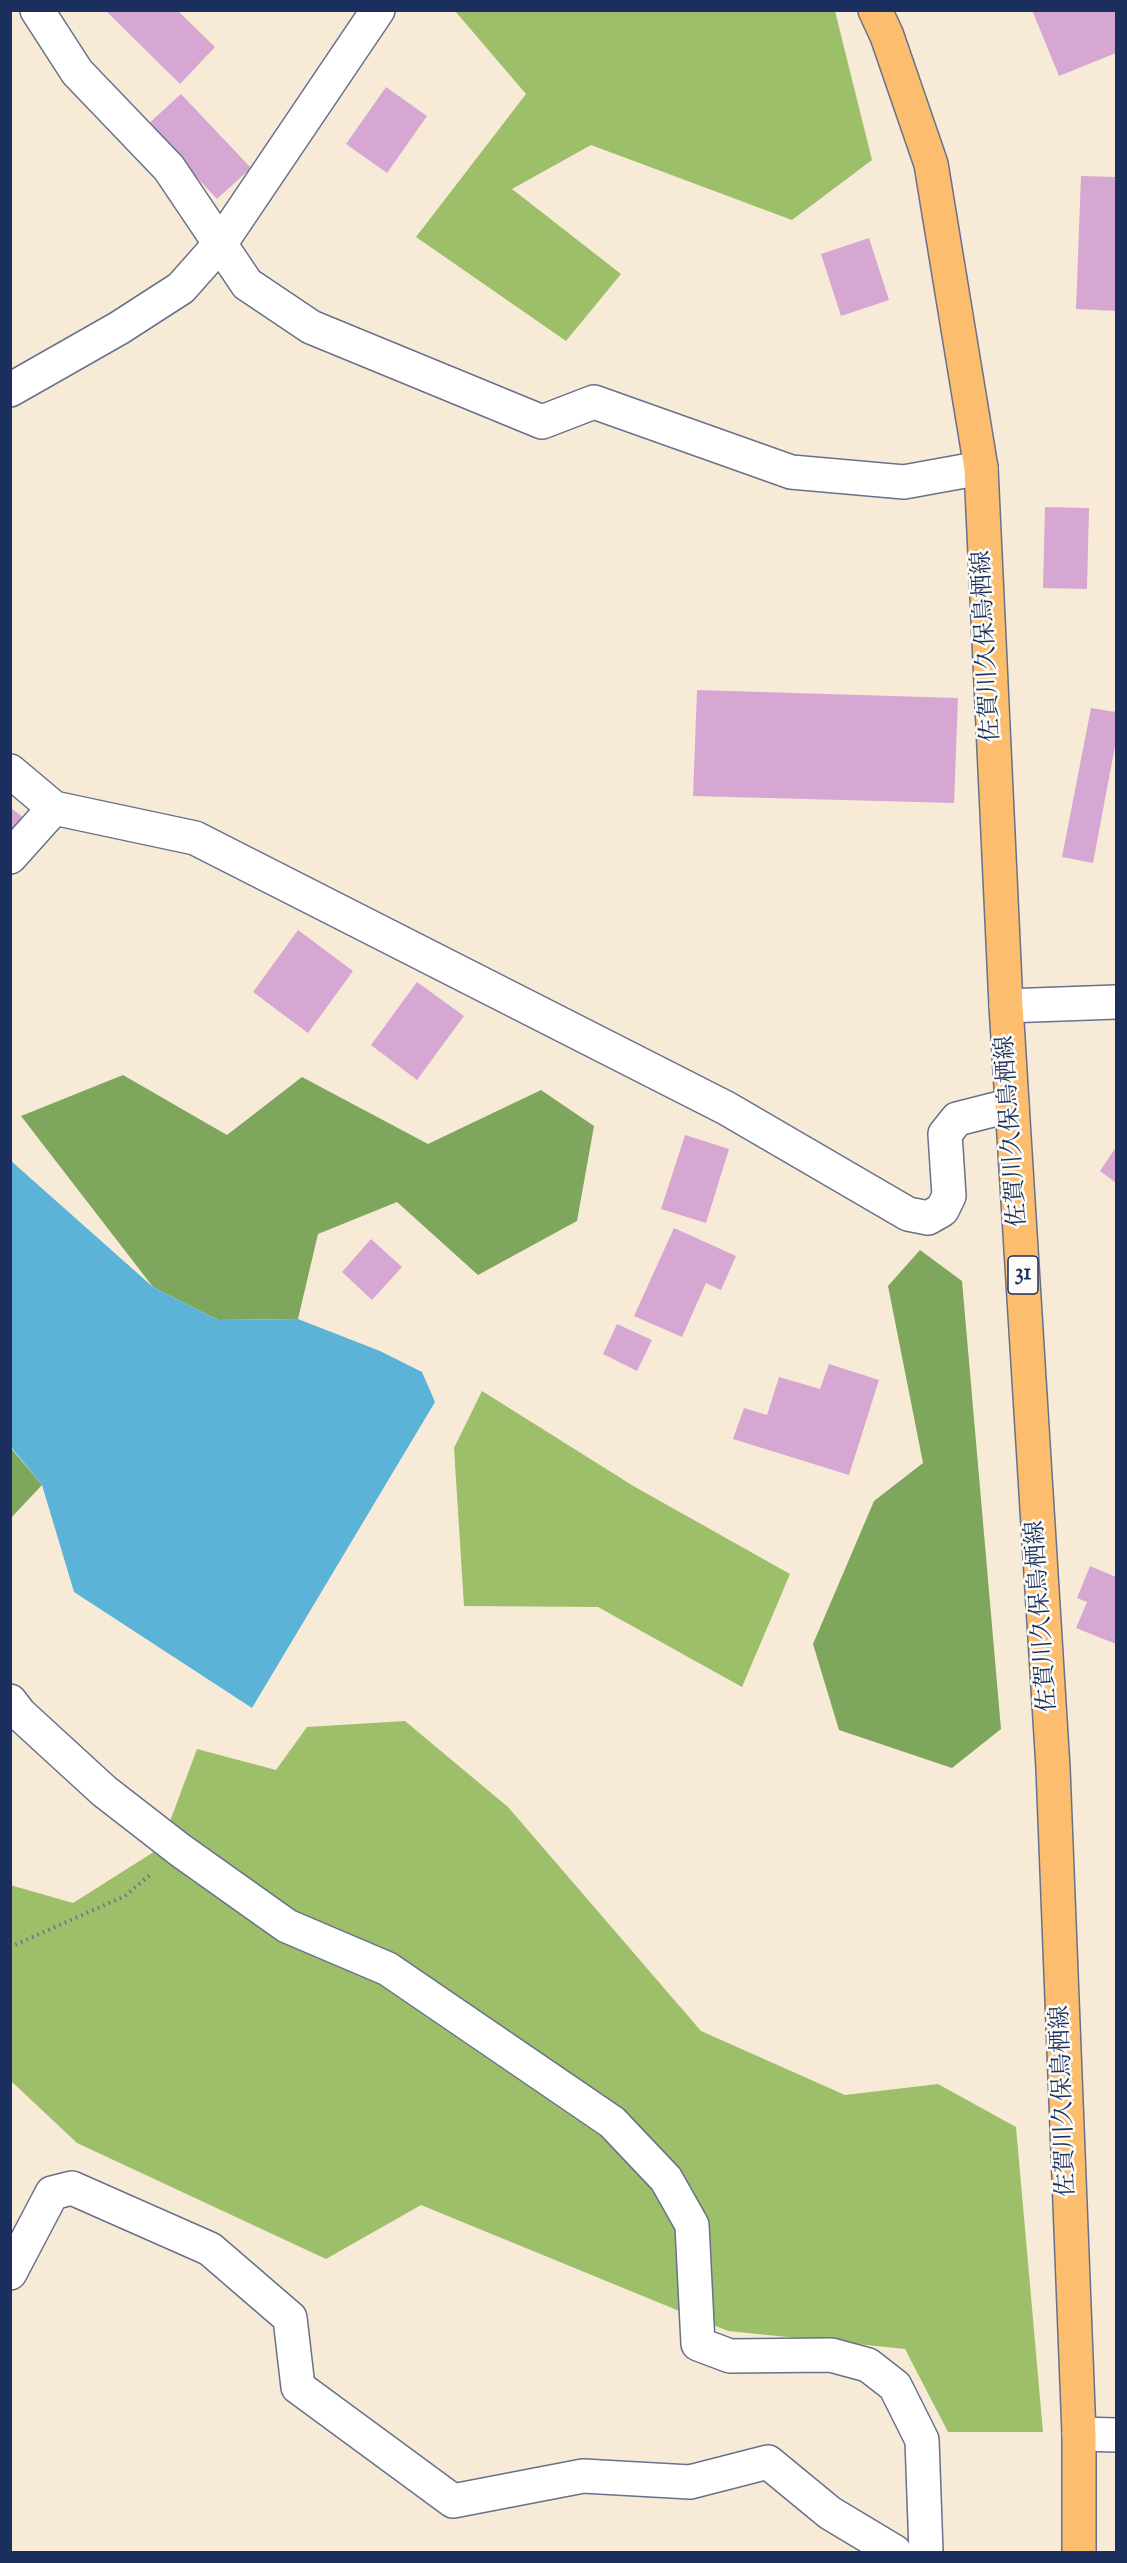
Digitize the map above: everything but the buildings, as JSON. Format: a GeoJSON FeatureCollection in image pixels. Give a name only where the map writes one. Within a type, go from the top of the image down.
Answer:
{"type":"FeatureCollection","features":[{"type":"Feature","properties":{"kind":"main road","name":"佐賀川久保鳥栖線"},"geometry":{"type":"LineString","coordinates":[[875,10],[887,36],[931,164],[981,468],[1006,1006],[1053,1768],[1079,2434],[1079,2553]]}},
{"type":"Feature","properties":{"kind":"street"},"geometry":{"type":"LineString","coordinates":[[37,10],[77,72],[169,168],[247,284],[311,327],[542,422],[594,402],[791,472],[904,482],[981,468]]}},
{"type":"Feature","properties":{"kind":"street"},"geometry":{"type":"LineString","coordinates":[[10,390],[119,328],[181,288],[220,244],[378,10]]}},
{"type":"Feature","properties":{"kind":"street"},"geometry":{"type":"LineString","coordinates":[[10,771],[54,808],[195,838],[726,1108],[908,1214],[928,1218],[942,1210],[949,1196],[945,1134],[957,1119],[1012,1105]]}},
{"type":"Feature","properties":{"kind":"street"},"geometry":{"type":"LineString","coordinates":[[10,857],[54,808]]}},
{"type":"Feature","properties":{"kind":"street"},"geometry":{"type":"LineString","coordinates":[[1006,1006],[1116,1002]]}},
{"type":"Feature","properties":{"kind":"street"},"geometry":{"type":"LineString","coordinates":[[10,1701],[20,1714],[104,1791],[180,1850],[287,1926],[388,1969],[612,2122],[666,2179],[692,2225],[698,2344],[730,2356],[831,2355],[868,2365],[895,2386],[922,2440],[926,2553]]}},
{"type":"Feature","properties":{"kind":"street"},"geometry":{"type":"LineString","coordinates":[[10,2273],[52,2193],[72,2188],[210,2249],[290,2318],[298,2387],[453,2501],[583,2476],[690,2482],[768,2462],[830,2513],[895,2553]]}},
{"type":"Feature","properties":{"kind":"street"},"geometry":{"type":"LineString","coordinates":[[1079,2434],[1116,2435]]}},
{"type":"Feature","properties":{"kind":"path"},"geometry":{"type":"LineString","coordinates":[[10,1947],[125,1896],[180,1850]]}},
{"type":"Feature","properties":{"kind":"green space"},"geometry":{"type":"Polygon","coordinates":[[[455,11],[835,11],[872,160],[792,220],[591,145],[512,189],[621,274],[566,341],[416,237],[526,94],[455,11]]]}},
{"type":"Feature","properties":{"kind":"green space"},"geometry":{"type":"Polygon","coordinates":[[[123,1075],[227,1135],[302,1077],[428,1144],[541,1090],[594,1126],[577,1221],[478,1275],[397,1202],[318,1234],[298,1319],[218,1320],[153,1287],[21,1116],[123,1075]]]}},
{"type":"Feature","properties":{"kind":"green space"},"geometry":{"type":"Polygon","coordinates":[[[920,1250],[962,1281],[1001,1729],[952,1768],[839,1730],[813,1644],[874,1501],[923,1463],[888,1286],[920,1250]]]}},
{"type":"Feature","properties":{"kind":"green space"},"geometry":{"type":"Polygon","coordinates":[[[482,1391],[635,1487],[790,1574],[742,1687],[598,1607],[464,1606],[454,1448],[482,1391]]]}},
{"type":"Feature","properties":{"kind":"green space"},"geometry":{"type":"Polygon","coordinates":[[[10,1447],[42,1485],[11,1518],[10,1518],[10,1447]]]}},
{"type":"Feature","properties":{"kind":"green space"},"geometry":{"type":"Polygon","coordinates":[[[405,1721],[508,1807],[701,2031],[845,2095],[938,2084],[1016,2127],[1043,2432],[948,2432],[905,2349],[728,2331],[421,2205],[326,2259],[77,2143],[11,2081],[10,1885],[73,1903],[160,1848],[197,1749],[276,1770],[307,1727],[405,1721]]]}},
{"type":"Feature","properties":{"kind":"water"},"geometry":{"type":"Polygon","coordinates":[[[10,1160],[153,1287],[218,1320],[298,1319],[380,1351],[422,1372],[435,1402],[252,1708],[74,1592],[42,1485],[11,1447],[10,1160]]]}}]}
